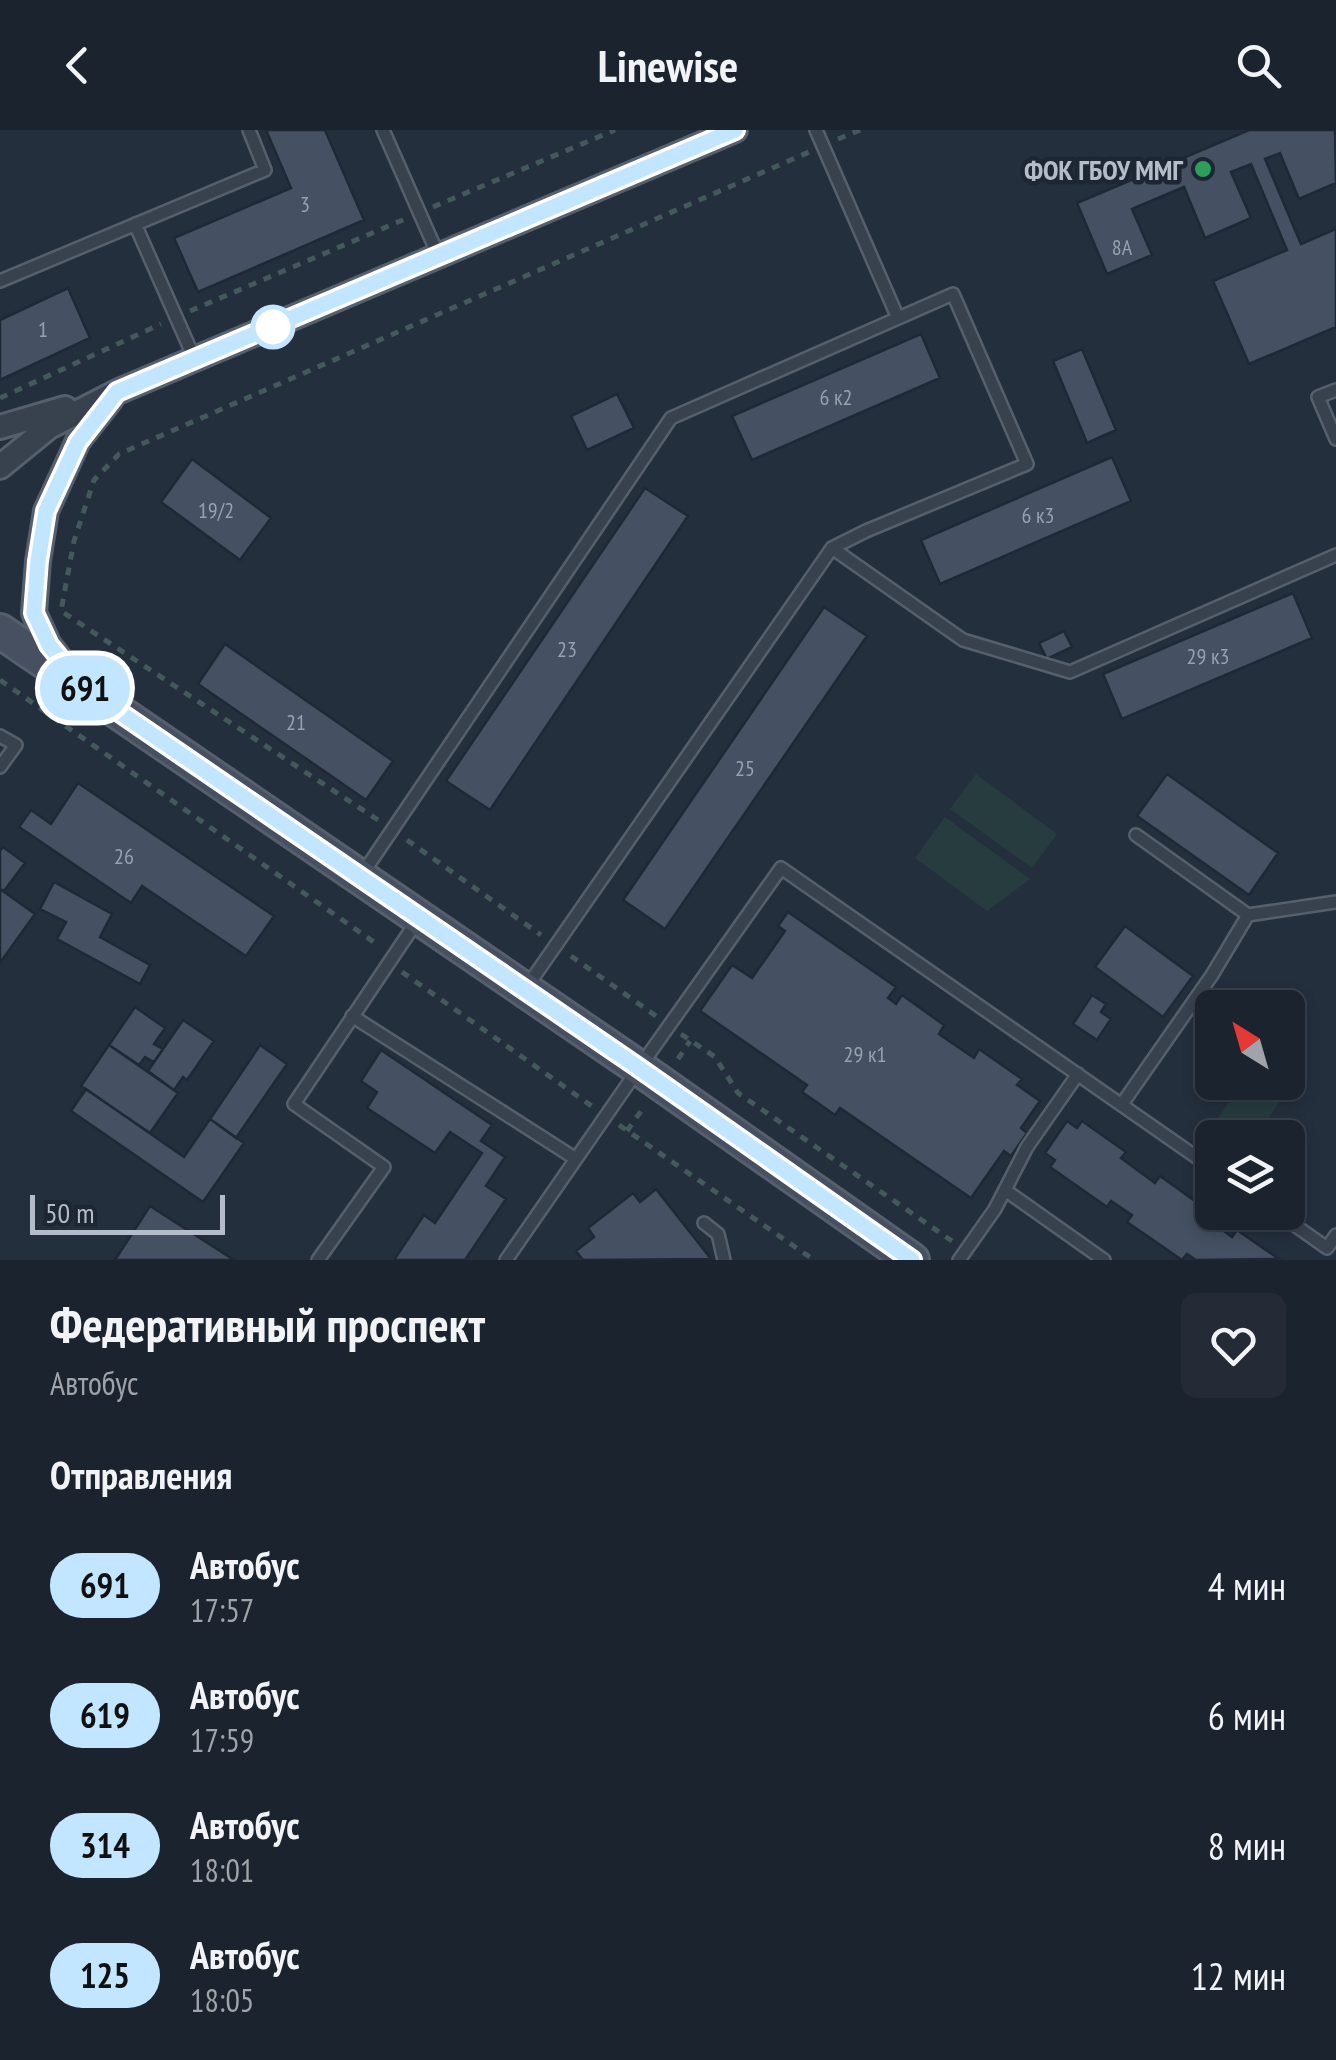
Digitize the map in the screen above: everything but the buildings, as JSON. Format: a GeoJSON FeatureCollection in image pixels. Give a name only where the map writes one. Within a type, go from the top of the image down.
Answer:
{"type":"FeatureCollection","features":[{"type":"Feature","properties":{"kind":"main road"},"geometry":{"type":"LineString","coordinates":[[0,631],[639,1068],[899,1257]]}},
{"type":"Feature","properties":{"kind":"street"},"geometry":{"type":"LineString","coordinates":[[0,427],[117,392],[736,130]]}},
{"type":"Feature","properties":{"kind":"street"},"geometry":{"type":"LineString","coordinates":[[0,467],[48,428],[117,392]]}},
{"type":"Feature","properties":{"kind":"street"},"geometry":{"type":"LineString","coordinates":[[84,688],[49,645],[34,613],[38,561],[46,511],[78,442],[117,392]]}},
{"type":"Feature","properties":{"kind":"lane"},"geometry":{"type":"LineString","coordinates":[[0,281],[265,170],[249,130]]}},
{"type":"Feature","properties":{"kind":"lane"},"geometry":{"type":"LineString","coordinates":[[383,130],[440,256]]}},
{"type":"Feature","properties":{"kind":"lane"},"geometry":{"type":"LineString","coordinates":[[816,130],[898,318]]}},
{"type":"Feature","properties":{"kind":"lane"},"geometry":{"type":"LineString","coordinates":[[136,224],[196,360]]}},
{"type":"Feature","properties":{"kind":"lane"},"geometry":{"type":"LineString","coordinates":[[360,877],[671,418],[953,294],[1027,464],[832,548],[525,990]]}},
{"type":"Feature","properties":{"kind":"lane"},"geometry":{"type":"LineString","coordinates":[[1336,390],[1318,397],[1336,440]]}},
{"type":"Feature","properties":{"kind":"lane"},"geometry":{"type":"LineString","coordinates":[[832,548],[963,640],[1070,672],[1336,555]]}},
{"type":"Feature","properties":{"kind":"lane"},"geometry":{"type":"LineString","coordinates":[[0,736],[16,745],[0,767]]}},
{"type":"Feature","properties":{"kind":"lane"},"geometry":{"type":"LineString","coordinates":[[1136,835],[1248,914],[1336,902]]}},
{"type":"Feature","properties":{"kind":"lane"},"geometry":{"type":"LineString","coordinates":[[506,1260],[781,868],[1195,1156]]}},
{"type":"Feature","properties":{"kind":"lane"},"geometry":{"type":"LineString","coordinates":[[1122,1104],[1212,975],[1248,914]]}},
{"type":"Feature","properties":{"kind":"lane"},"geometry":{"type":"LineString","coordinates":[[318,1260],[384,1167],[294,1104],[420,918]]}},
{"type":"Feature","properties":{"kind":"lane"},"geometry":{"type":"LineString","coordinates":[[352,1016],[576,1159]]}},
{"type":"Feature","properties":{"kind":"lane"},"geometry":{"type":"LineString","coordinates":[[962,1255],[996,1209],[1027,1147],[1078,1074]]}},
{"type":"Feature","properties":{"kind":"lane"},"geometry":{"type":"LineString","coordinates":[[1005,1190],[1104,1260]]}},
{"type":"Feature","properties":{"kind":"lane"},"geometry":{"type":"LineString","coordinates":[[704,1223],[718,1234],[724,1260]]}},
{"type":"Feature","properties":{"kind":"lane"},"geometry":{"type":"LineString","coordinates":[[1302,1230],[1327,1248],[1336,1235]]}},
{"type":"Feature","properties":{"kind":"path"},"geometry":{"type":"LineString","coordinates":[[0,398],[614,130]]}},
{"type":"Feature","properties":{"kind":"path"},"geometry":{"type":"LineString","coordinates":[[860,130],[119,454],[94,480],[74,541],[61,610],[392,830],[715,1057],[738,1093],[962,1255]]}},
{"type":"Feature","properties":{"kind":"path"},"geometry":{"type":"LineString","coordinates":[[678,1059],[691,1040]]}},
{"type":"Feature","properties":{"kind":"path"},"geometry":{"type":"LineString","coordinates":[[627,1130],[642,1111]]}},
{"type":"Feature","properties":{"kind":"green space"},"geometry":{"type":"Polygon","coordinates":[[[976,774],[1057,834],[1032,868],[950,809],[976,774]]]}},
{"type":"Feature","properties":{"kind":"green space"},"geometry":{"type":"Polygon","coordinates":[[[945,817],[1030,879],[987,911],[915,858],[945,817]]]}},
{"type":"Feature","properties":{"kind":"green space"},"geometry":{"type":"Polygon","coordinates":[[[1230,1100],[1281,1100],[1267,1120],[1217,1120],[1230,1100]]]}},
{"type":"Feature","properties":{"kind":"bus line","name":"691"},"geometry":{"type":"LineString","coordinates":[[735,130],[117,392],[78,442],[46,511],[34,613],[49,645],[84,688],[912,1260]]}},
{"type":"Feature","properties":{"kind":"place","name":"ФОК ГБОУ ММГ"},"geometry":{"type":"Point","coordinates":[1203,169]}}]}
